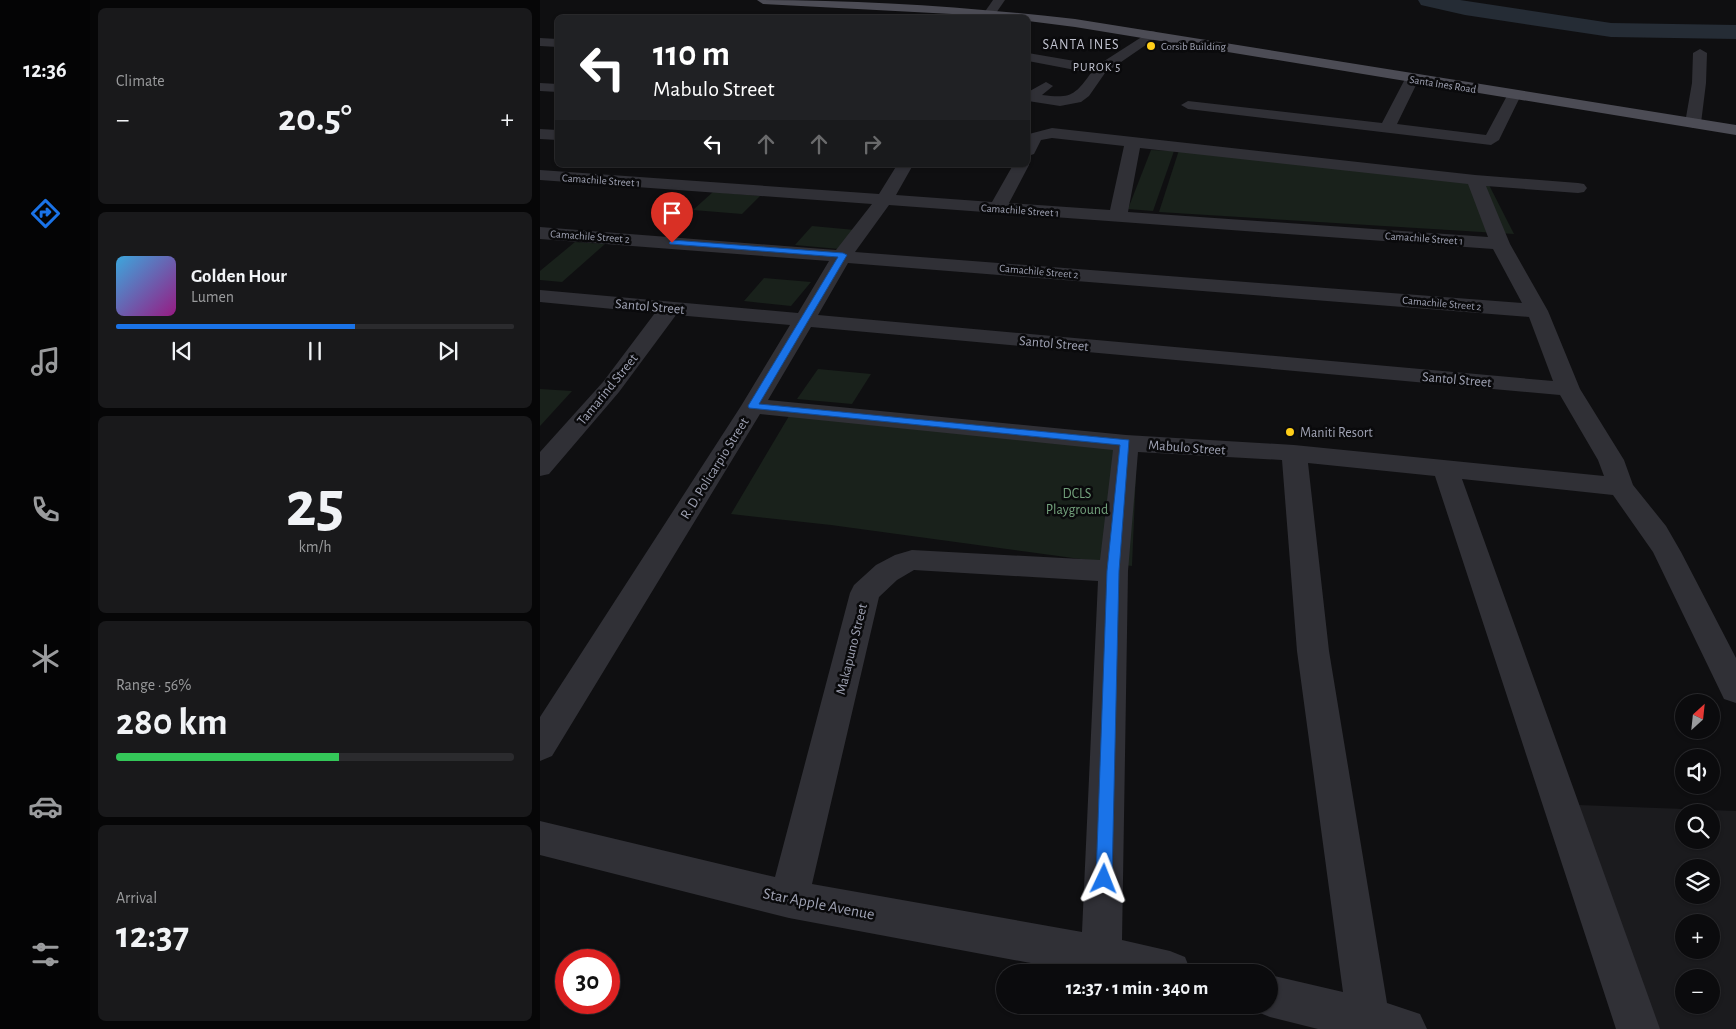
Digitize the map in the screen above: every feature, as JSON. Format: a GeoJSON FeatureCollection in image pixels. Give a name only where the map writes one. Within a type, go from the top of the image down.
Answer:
{"type":"FeatureCollection","features":[{"type":"Feature","properties":{"kind":"main road","name":"Santa Ines Road"},"geometry":{"type":"LineString","coordinates":[[763,0],[996,14]]}},
{"type":"Feature","properties":{"kind":"main road","name":"Santa Ines Road"},"geometry":{"type":"LineString","coordinates":[[1030,19],[1151,35],[1412,79],[1736,130]]}},
{"type":"Feature","properties":{"kind":"street"},"geometry":{"type":"LineString","coordinates":[[996,14],[999,0]]}},
{"type":"Feature","properties":{"kind":"street"},"geometry":{"type":"LineString","coordinates":[[1030,97],[1060,102],[1076,99],[1084,94],[1100,70],[1151,35]]}},
{"type":"Feature","properties":{"kind":"street"},"geometry":{"type":"LineString","coordinates":[[540,42],[555,43]]}},
{"type":"Feature","properties":{"kind":"street"},"geometry":{"type":"LineString","coordinates":[[1693,123],[1699,83],[1700,54]]}},
{"type":"Feature","properties":{"kind":"street"},"geometry":{"type":"LineString","coordinates":[[1030,57],[1100,70]]}},
{"type":"Feature","properties":{"kind":"street"},"geometry":{"type":"LineString","coordinates":[[1388,127],[1412,79]]}},
{"type":"Feature","properties":{"kind":"street"},"geometry":{"type":"LineString","coordinates":[[1030,96],[1046,86]]}},
{"type":"Feature","properties":{"kind":"street"},"geometry":{"type":"LineString","coordinates":[[540,87],[555,88]]}},
{"type":"Feature","properties":{"kind":"street"},"geometry":{"type":"LineString","coordinates":[[1188,105],[1491,140],[1514,95]]}},
{"type":"Feature","properties":{"kind":"street"},"geometry":{"type":"LineString","coordinates":[[1030,147],[1035,137],[1045,133],[1475,180],[1578,188]]}},
{"type":"Feature","properties":{"kind":"street"},"geometry":{"type":"LineString","coordinates":[[540,134],[555,135]]}},
{"type":"Feature","properties":{"kind":"street"},"geometry":{"type":"LineString","coordinates":[[1118,216],[1133,143]]}},
{"type":"Feature","properties":{"kind":"street","name":"R. D. Policarpio Street"},"geometry":{"type":"LineString","coordinates":[[540,746],[753,406],[843,255],[884,200],[903,167]]}},
{"type":"Feature","properties":{"kind":"street"},"geometry":{"type":"LineString","coordinates":[[998,208],[1019,167]]}},
{"type":"Feature","properties":{"kind":"street","name":"Camachile Street 1"},"geometry":{"type":"LineString","coordinates":[[540,175],[1500,244]]}},
{"type":"Feature","properties":{"kind":"street"},"geometry":{"type":"LineString","coordinates":[[1475,180],[1500,244],[1537,311],[1568,389],[1610,460],[1621,487],[1656,533],[1667,552],[1736,690]]}},
{"type":"Feature","properties":{"kind":"street","name":"Camachile Street 2"},"geometry":{"type":"LineString","coordinates":[[540,233],[843,255],[1537,311]]}},
{"type":"Feature","properties":{"kind":"street","name":"Santol Street"},"geometry":{"type":"LineString","coordinates":[[542,298],[1568,389]]}},
{"type":"Feature","properties":{"kind":"street","name":"Tamarind Street"},"geometry":{"type":"LineString","coordinates":[[540,468],[611,387],[670,308]]}},
{"type":"Feature","properties":{"kind":"street","name":"Mabulo Street"},"geometry":{"type":"LineString","coordinates":[[753,406],[1126,443],[1294,453],[1621,487]]}},
{"type":"Feature","properties":{"kind":"street"},"geometry":{"type":"LineString","coordinates":[[1101,956],[1113,571],[1126,443]]}},
{"type":"Feature","properties":{"kind":"street"},"geometry":{"type":"LineString","coordinates":[[1278,998],[1386,1024],[1314,650],[1294,453]]}},
{"type":"Feature","properties":{"kind":"street"},"geometry":{"type":"LineString","coordinates":[[1446,470],[1638,1029]]}},
{"type":"Feature","properties":{"kind":"street","name":"Makapuno Street"},"geometry":{"type":"LineString","coordinates":[[789,899],[865,593],[879,577],[895,565],[912,560],[1113,571]]}},
{"type":"Feature","properties":{"kind":"street","name":"Star Apple Avenue"},"geometry":{"type":"LineString","coordinates":[[540,838],[789,899],[1101,956],[1136,964]]}},
{"type":"Feature","properties":{"kind":"shaded area"},"geometry":{"type":"Polygon","coordinates":[[[1578,805],[1675,809],[1675,849],[1720,849],[1720,810],[1736,811],[1736,1029],[1659,1029],[1578,805]]]}},
{"type":"Feature","properties":{"kind":"green space"},"geometry":{"type":"Polygon","coordinates":[[[1151,150],[1174,151],[1153,211],[1128,209],[1151,150]]]}},
{"type":"Feature","properties":{"kind":"green space"},"geometry":{"type":"Polygon","coordinates":[[[1179,150],[1488,183],[1514,234],[1159,212],[1179,150]]]}},
{"type":"Feature","properties":{"kind":"green space"},"geometry":{"type":"Polygon","coordinates":[[[713,192],[760,196],[742,214],[693,210],[713,192]]]}},
{"type":"Feature","properties":{"kind":"green space"},"geometry":{"type":"Polygon","coordinates":[[[812,226],[855,230],[839,249],[795,245],[812,226]]]}},
{"type":"Feature","properties":{"kind":"green space"},"geometry":{"type":"Polygon","coordinates":[[[575,242],[605,244],[562,282],[540,280],[540,271],[575,242]]]}},
{"type":"Feature","properties":{"kind":"green space"},"geometry":{"type":"Polygon","coordinates":[[[764,278],[811,282],[791,306],[744,301],[764,278]]]}},
{"type":"Feature","properties":{"kind":"green space"},"geometry":{"type":"Polygon","coordinates":[[[818,369],[871,374],[852,404],[797,399],[818,369]]]}},
{"type":"Feature","properties":{"kind":"green space"},"geometry":{"type":"Polygon","coordinates":[[[540,389],[572,391],[540,426],[540,389]]]}},
{"type":"Feature","properties":{"kind":"green space","name":"DCLS Playground"},"geometry":{"type":"Polygon","coordinates":[[[789,416],[1137,449],[1132,566],[831,525],[731,514],[789,416]]]}},
{"type":"Feature","properties":{"kind":"waterway"},"geometry":{"type":"LineString","coordinates":[[1429,0],[1465,8],[1611,30],[1736,32]]}},
{"type":"Feature","properties":{"kind":"place","name":"Corsib Building"},"geometry":{"type":"Point","coordinates":[1151,46]}},
{"type":"Feature","properties":{"kind":"place","name":"Maniti Resort"},"geometry":{"type":"Point","coordinates":[1290,432]}},
{"type":"Feature","properties":{"kind":"district","name":"SANTA INES"},"geometry":{"type":"Point","coordinates":[1081,44]}},
{"type":"Feature","properties":{"kind":"district","name":"PUROK 5"},"geometry":{"type":"Point","coordinates":[1097,67]}},
{"type":"Feature","properties":{"kind":"route"},"geometry":{"type":"LineString","coordinates":[[672,243],[843,255],[753,406],[1126,443],[1113,571],[1104,879]]}}]}
